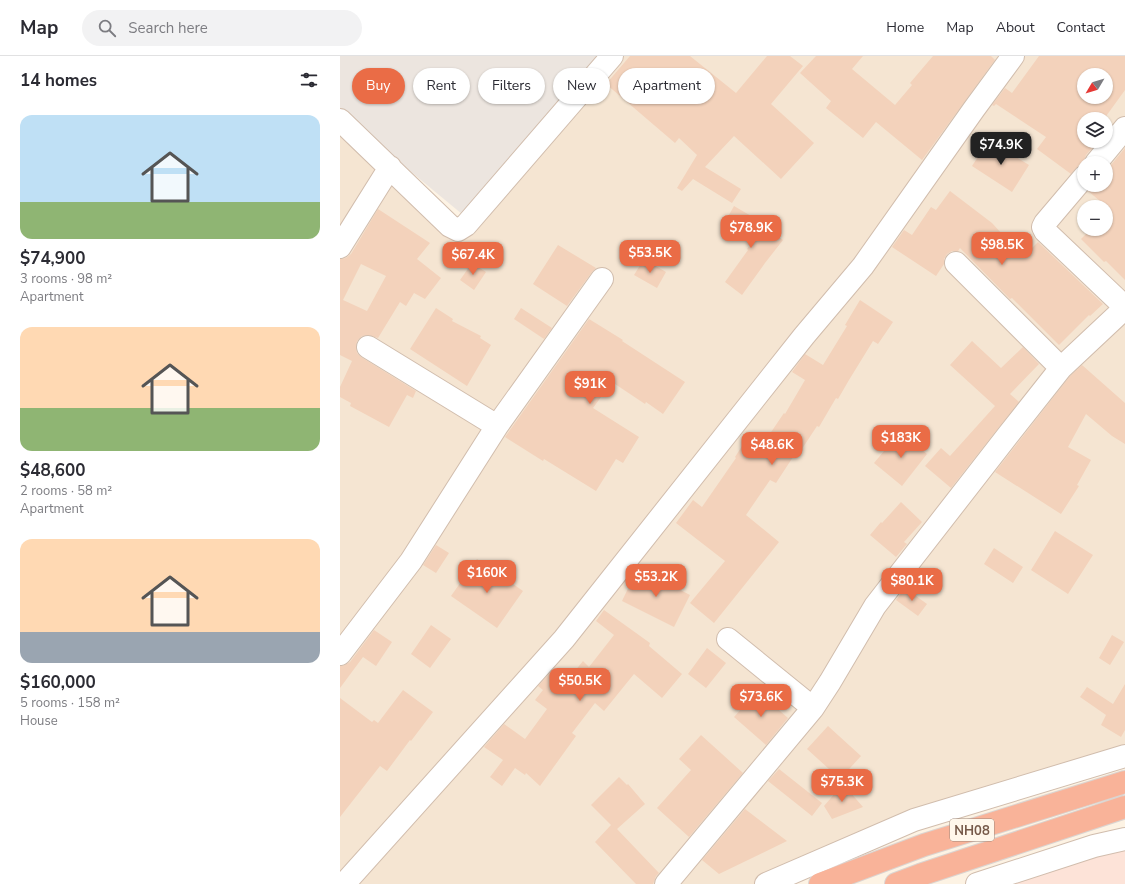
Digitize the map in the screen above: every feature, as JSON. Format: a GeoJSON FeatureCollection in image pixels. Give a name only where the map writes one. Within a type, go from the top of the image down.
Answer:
{"type":"FeatureCollection","features":[{"type":"Feature","properties":{"kind":"highway","name":"NH08"},"geometry":{"type":"LineString","coordinates":[[820,884],[924,845],[1125,782]]}},
{"type":"Feature","properties":{"kind":"highway","name":"NH08"},"geometry":{"type":"LineString","coordinates":[[896,884],[1125,807]]}},
{"type":"Feature","properties":{"kind":"street"},"geometry":{"type":"LineString","coordinates":[[340,120],[450,226],[458,230],[466,225],[612,56]]}},
{"type":"Feature","properties":{"kind":"street"},"geometry":{"type":"LineString","coordinates":[[344,884],[564,639],[799,342],[863,266],[1013,56]]}},
{"type":"Feature","properties":{"kind":"street"},"geometry":{"type":"LineString","coordinates":[[1102,156],[1125,128]]}},
{"type":"Feature","properties":{"kind":"street"},"geometry":{"type":"LineString","coordinates":[[340,247],[390,167]]}},
{"type":"Feature","properties":{"kind":"street"},"geometry":{"type":"LineString","coordinates":[[666,884],[813,708],[834,676],[875,606],[1061,368],[1125,308],[1045,231],[1045,223],[1077,185]]}},
{"type":"Feature","properties":{"kind":"street"},"geometry":{"type":"LineString","coordinates":[[956,263],[1061,368]]}},
{"type":"Feature","properties":{"kind":"street"},"geometry":{"type":"LineString","coordinates":[[340,654],[411,561],[497,426],[602,279]]}},
{"type":"Feature","properties":{"kind":"street"},"geometry":{"type":"LineString","coordinates":[[368,347],[497,426]]}},
{"type":"Feature","properties":{"kind":"street"},"geometry":{"type":"LineString","coordinates":[[728,639],[813,708]]}},
{"type":"Feature","properties":{"kind":"street"},"geometry":{"type":"LineString","coordinates":[[766,884],[914,820],[1125,756]]}},
{"type":"Feature","properties":{"kind":"street"},"geometry":{"type":"LineString","coordinates":[[977,884],[1094,846],[1125,839]]}},
{"type":"Feature","properties":{"kind":"shaded area"},"geometry":{"type":"Polygon","coordinates":[[[340,56],[607,56],[597,68],[553,68],[553,104],[566,104],[468,219],[340,113],[340,56]]]}},
{"type":"Feature","properties":{"kind":"shaded area"},"geometry":{"type":"Polygon","coordinates":[[[612,56],[1125,56],[1125,756],[766,884],[340,884],[340,120],[450,226],[566,104],[610,104],[610,68],[601,68],[612,56]]]}},
{"type":"Feature","properties":{"kind":"shaded area"},"geometry":{"type":"Polygon","coordinates":[[[1125,839],[1125,884],[977,884],[1125,839]]]}},
{"type":"Feature","properties":{"kind":"building"},"geometry":{"type":"Polygon","coordinates":[[[630,56],[690,56],[705,68],[620,68],[630,56]]]}},
{"type":"Feature","properties":{"kind":"building"},"geometry":{"type":"Polygon","coordinates":[[[767,56],[790,56],[803,66],[771,104],[814,143],[781,179],[734,136],[705,167],[741,189],[732,203],[693,179],[682,191],[677,188],[697,155],[679,138],[675,143],[629,104],[715,104],[715,76],[736,93],[767,56]]]}},
{"type":"Feature","properties":{"kind":"building"},"geometry":{"type":"Polygon","coordinates":[[[816,56],[863,56],[852,69],[895,105],[912,85],[910,83],[933,56],[991,56],[995,60],[922,160],[876,122],[863,138],[826,108],[831,101],[800,73],[816,56]]]}},
{"type":"Feature","properties":{"kind":"building"},"geometry":{"type":"Polygon","coordinates":[[[1039,56],[1125,56],[1125,90],[1109,112],[1077,112],[1077,148],[1092,148],[1086,156],[1077,156],[1077,167],[1071,174],[1037,149],[1046,137],[996,104],[994,106],[992,105],[1005,88],[1012,93],[1039,56]]]}},
{"type":"Feature","properties":{"kind":"building"},"geometry":{"type":"Polygon","coordinates":[[[618,70],[618,94],[610,87],[610,79],[618,70]]]}},
{"type":"Feature","properties":{"kind":"building"},"geometry":{"type":"Polygon","coordinates":[[[989,140],[1029,165],[1012,192],[972,166],[989,140]]]}},
{"type":"Feature","properties":{"kind":"building"},"geometry":{"type":"Polygon","coordinates":[[[1125,148],[1125,280],[1081,239],[1084,236],[1113,236],[1113,200],[1099,200],[1089,192],[1113,192],[1113,163],[1125,148]]]}},
{"type":"Feature","properties":{"kind":"building"},"geometry":{"type":"Polygon","coordinates":[[[950,191],[992,223],[1023,257],[1038,242],[1103,304],[1090,316],[1089,315],[1059,345],[1012,298],[1010,299],[960,248],[958,251],[952,251],[947,254],[944,259],[944,264],[936,276],[892,247],[904,230],[912,235],[931,207],[936,210],[950,191]]]}},
{"type":"Feature","properties":{"kind":"building"},"geometry":{"type":"Polygon","coordinates":[[[734,206],[758,220],[783,240],[742,295],[725,282],[754,240],[725,222],[734,206]]]}},
{"type":"Feature","properties":{"kind":"building"},"geometry":{"type":"Polygon","coordinates":[[[378,209],[430,243],[417,259],[441,278],[425,299],[414,293],[406,306],[400,302],[378,338],[368,335],[362,336],[357,341],[357,353],[361,357],[416,391],[413,398],[407,395],[389,427],[350,406],[351,403],[340,397],[340,387],[352,361],[340,355],[340,259],[346,258],[351,254],[378,209]],[[361,264],[343,300],[367,311],[386,276],[361,264]]]}},
{"type":"Feature","properties":{"kind":"building"},"geometry":{"type":"Polygon","coordinates":[[[558,245],[596,268],[567,306],[533,284],[558,245]]]}},
{"type":"Feature","properties":{"kind":"building"},"geometry":{"type":"Polygon","coordinates":[[[644,259],[666,272],[657,288],[634,275],[644,259]]]}},
{"type":"Feature","properties":{"kind":"building"},"geometry":{"type":"Polygon","coordinates":[[[472,263],[486,272],[474,290],[460,280],[472,263]]]}},
{"type":"Feature","properties":{"kind":"building"},"geometry":{"type":"Polygon","coordinates":[[[860,300],[893,322],[878,344],[873,341],[838,399],[836,398],[819,427],[817,426],[796,458],[793,457],[776,483],[770,480],[746,515],[779,542],[714,623],[690,603],[725,561],[676,523],[693,500],[702,507],[736,458],[735,457],[749,435],[763,444],[784,413],[785,414],[805,380],[792,372],[805,354],[823,365],[847,326],[845,325],[860,300]]]}},
{"type":"Feature","properties":{"kind":"building"},"geometry":{"type":"Polygon","coordinates":[[[436,308],[453,319],[452,321],[481,336],[480,338],[491,345],[467,386],[410,349],[436,308]]]}},
{"type":"Feature","properties":{"kind":"building"},"geometry":{"type":"Polygon","coordinates":[[[521,308],[552,328],[544,339],[514,319],[521,308]]]}},
{"type":"Feature","properties":{"kind":"building"},"geometry":{"type":"Polygon","coordinates":[[[589,319],[685,382],[663,414],[612,382],[593,408],[639,437],[623,463],[616,459],[596,491],[544,459],[543,461],[505,437],[589,319]]]}},
{"type":"Feature","properties":{"kind":"building"},"geometry":{"type":"Polygon","coordinates":[[[972,341],[1001,368],[1023,347],[1039,364],[1010,394],[1019,402],[951,488],[925,466],[941,448],[950,456],[995,406],[950,365],[972,341]]]}},
{"type":"Feature","properties":{"kind":"building"},"geometry":{"type":"Polygon","coordinates":[[[1082,365],[1125,403],[1125,444],[1112,436],[1086,414],[1068,447],[1091,460],[1077,485],[1079,486],[1061,514],[995,472],[1070,376],[1082,365]]]}},
{"type":"Feature","properties":{"kind":"building"},"geometry":{"type":"Polygon","coordinates":[[[900,432],[927,454],[902,486],[874,463],[900,432]]]}},
{"type":"Feature","properties":{"kind":"building"},"geometry":{"type":"Polygon","coordinates":[[[901,502],[922,522],[904,542],[907,544],[896,557],[870,535],[901,502]]]}},
{"type":"Feature","properties":{"kind":"building"},"geometry":{"type":"Polygon","coordinates":[[[1055,531],[1093,555],[1068,594],[1031,570],[1055,531]]]}},
{"type":"Feature","properties":{"kind":"building"},"geometry":{"type":"Polygon","coordinates":[[[436,545],[449,553],[436,573],[423,565],[436,545]]]}},
{"type":"Feature","properties":{"kind":"building"},"geometry":{"type":"Polygon","coordinates":[[[994,548],[1023,567],[1013,583],[984,564],[994,548]]]}},
{"type":"Feature","properties":{"kind":"building"},"geometry":{"type":"Polygon","coordinates":[[[477,559],[523,591],[497,628],[451,596],[477,559]]]}},
{"type":"Feature","properties":{"kind":"building"},"geometry":{"type":"Polygon","coordinates":[[[638,568],[690,595],[674,627],[622,601],[638,568]]]}},
{"type":"Feature","properties":{"kind":"building"},"geometry":{"type":"Polygon","coordinates":[[[905,588],[927,604],[918,616],[896,600],[905,588]]]}},
{"type":"Feature","properties":{"kind":"building"},"geometry":{"type":"Polygon","coordinates":[[[604,610],[650,643],[649,646],[682,674],[662,698],[634,674],[604,711],[595,703],[572,733],[576,736],[540,786],[526,773],[525,775],[515,768],[502,786],[490,777],[503,760],[484,747],[504,724],[525,739],[547,709],[535,700],[543,690],[538,686],[551,672],[566,682],[583,661],[589,667],[614,635],[596,621],[604,610]]]}},
{"type":"Feature","properties":{"kind":"building"},"geometry":{"type":"Polygon","coordinates":[[[431,625],[451,639],[430,668],[411,654],[431,625]]]}},
{"type":"Feature","properties":{"kind":"building"},"geometry":{"type":"Polygon","coordinates":[[[374,630],[392,642],[376,666],[363,657],[340,688],[340,666],[350,662],[374,630]]]}},
{"type":"Feature","properties":{"kind":"building"},"geometry":{"type":"Polygon","coordinates":[[[1112,635],[1124,642],[1110,665],[1099,658],[1112,635]]]}},
{"type":"Feature","properties":{"kind":"building"},"geometry":{"type":"Polygon","coordinates":[[[707,648],[726,663],[706,688],[688,674],[707,648]]]}},
{"type":"Feature","properties":{"kind":"building"},"geometry":{"type":"Polygon","coordinates":[[[1125,684],[1125,730],[1121,737],[1101,725],[1106,715],[1080,697],[1087,687],[1113,704],[1125,684]]]}},
{"type":"Feature","properties":{"kind":"building"},"geometry":{"type":"Polygon","coordinates":[[[403,690],[433,712],[387,771],[380,766],[340,817],[340,698],[372,722],[374,720],[378,723],[403,690]]]}},
{"type":"Feature","properties":{"kind":"building"},"geometry":{"type":"Polygon","coordinates":[[[757,691],[788,718],[766,745],[734,717],[757,691]]]}},
{"type":"Feature","properties":{"kind":"building"},"geometry":{"type":"Polygon","coordinates":[[[828,726],[861,756],[840,779],[807,749],[828,726]]]}},
{"type":"Feature","properties":{"kind":"building"},"geometry":{"type":"Polygon","coordinates":[[[701,735],[743,773],[689,837],[657,808],[691,770],[679,759],[701,735]]]}},
{"type":"Feature","properties":{"kind":"building"},"geometry":{"type":"Polygon","coordinates":[[[779,769],[822,803],[812,816],[768,781],[779,769]]]}},
{"type":"Feature","properties":{"kind":"building"},"geometry":{"type":"Polygon","coordinates":[[[619,777],[627,785],[628,784],[645,804],[617,829],[659,873],[653,884],[636,884],[595,842],[611,825],[591,805],[619,777]]]}},
{"type":"Feature","properties":{"kind":"building"},"geometry":{"type":"Polygon","coordinates":[[[843,784],[863,807],[832,819],[824,806],[843,784]]]}},
{"type":"Feature","properties":{"kind":"building"},"geometry":{"type":"Polygon","coordinates":[[[745,809],[787,841],[719,874],[702,860],[745,809]]]}}]}
